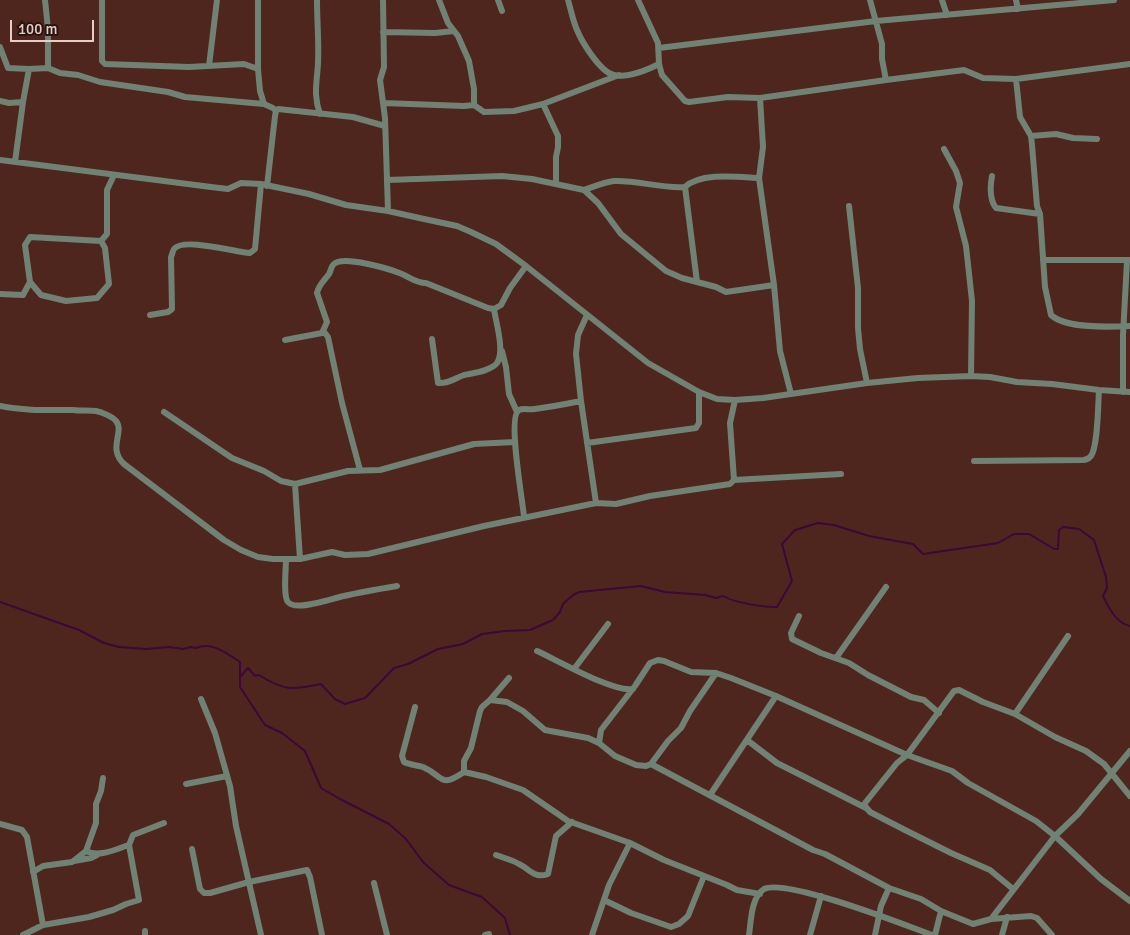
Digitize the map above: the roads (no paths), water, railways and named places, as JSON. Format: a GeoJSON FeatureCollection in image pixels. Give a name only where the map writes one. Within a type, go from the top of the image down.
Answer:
{"type":"FeatureCollection","features":[{"type":"Feature","properties":{"kind":"street"},"geometry":{"type":"LineString","coordinates":[[45,0],[48,29],[48,68]]}},
{"type":"Feature","properties":{"kind":"street"},"geometry":{"type":"LineString","coordinates":[[102,0],[102,61],[105,64],[209,66],[244,64],[258,69]]}},
{"type":"Feature","properties":{"kind":"street"},"geometry":{"type":"LineString","coordinates":[[209,66],[217,0]]}},
{"type":"Feature","properties":{"kind":"street"},"geometry":{"type":"LineString","coordinates":[[258,0],[258,69],[260,91],[264,104]]}},
{"type":"Feature","properties":{"kind":"street"},"geometry":{"type":"LineString","coordinates":[[317,0],[318,64],[315,86],[320,114]]}},
{"type":"Feature","properties":{"kind":"street"},"geometry":{"type":"LineString","coordinates":[[383,0],[384,67],[380,80],[385,126],[388,211]]}},
{"type":"Feature","properties":{"kind":"street"},"geometry":{"type":"LineString","coordinates":[[439,0],[448,23],[469,61],[474,89],[474,105]]}},
{"type":"Feature","properties":{"kind":"street"},"geometry":{"type":"LineString","coordinates":[[498,0],[502,11]]}},
{"type":"Feature","properties":{"kind":"street"},"geometry":{"type":"LineString","coordinates":[[568,0],[577,31],[592,55],[608,72],[619,75]]}},
{"type":"Feature","properties":{"kind":"street"},"geometry":{"type":"LineString","coordinates":[[638,0],[659,48],[659,64],[666,80],[689,102],[728,97],[760,98],[964,70],[983,78],[1016,79],[1130,64]]}},
{"type":"Feature","properties":{"kind":"street"},"geometry":{"type":"LineString","coordinates":[[870,0],[882,44],[882,59],[886,80]]}},
{"type":"Feature","properties":{"kind":"street"},"geometry":{"type":"LineString","coordinates":[[942,0],[947,15]]}},
{"type":"Feature","properties":{"kind":"street"},"geometry":{"type":"LineString","coordinates":[[1016,0],[1018,9]]}},
{"type":"Feature","properties":{"kind":"street"},"geometry":{"type":"LineString","coordinates":[[659,48],[876,21],[1114,0]]}},
{"type":"Feature","properties":{"kind":"street"},"geometry":{"type":"LineString","coordinates":[[383,32],[435,33],[454,31]]}},
{"type":"Feature","properties":{"kind":"street"},"geometry":{"type":"LineString","coordinates":[[0,47],[8,68]]}},
{"type":"Feature","properties":{"kind":"street"},"geometry":{"type":"LineString","coordinates":[[383,103],[474,105],[484,112],[514,111],[544,104],[619,75],[644,70],[659,64]]}},
{"type":"Feature","properties":{"kind":"street"},"geometry":{"type":"LineString","coordinates":[[0,67],[48,68],[60,73],[78,75],[100,82],[168,92],[185,97],[264,104],[276,111]]}},
{"type":"Feature","properties":{"kind":"street"},"geometry":{"type":"LineString","coordinates":[[14,162],[29,69]]}},
{"type":"Feature","properties":{"kind":"street"},"geometry":{"type":"LineString","coordinates":[[1016,79],[1020,118],[1031,136],[1037,206],[1040,214],[1045,287],[1049,309],[1053,317],[1067,322],[1096,326],[1127,326]]}},
{"type":"Feature","properties":{"kind":"street"},"geometry":{"type":"LineString","coordinates":[[760,98],[763,147],[758,178],[774,285],[780,351],[791,394]]}},
{"type":"Feature","properties":{"kind":"street"},"geometry":{"type":"LineString","coordinates":[[0,101],[8,103],[24,102]]}},
{"type":"Feature","properties":{"kind":"street"},"geometry":{"type":"LineString","coordinates":[[544,104],[558,136],[556,184]]}},
{"type":"Feature","properties":{"kind":"street"},"geometry":{"type":"LineString","coordinates":[[276,111],[281,108],[353,117],[385,126]]}},
{"type":"Feature","properties":{"kind":"street"},"geometry":{"type":"LineString","coordinates":[[150,315],[168,312],[172,309],[171,257],[174,249],[178,246],[190,245],[250,253],[255,248],[276,111]]}},
{"type":"Feature","properties":{"kind":"street"},"geometry":{"type":"LineString","coordinates":[[1031,136],[1056,134],[1073,138],[1097,139]]}},
{"type":"Feature","properties":{"kind":"street"},"geometry":{"type":"LineString","coordinates":[[944,149],[960,183],[956,207],[966,246],[972,301],[970,376]]}},
{"type":"Feature","properties":{"kind":"street"},"geometry":{"type":"LineString","coordinates":[[0,160],[228,189],[241,183],[264,185],[309,194],[346,205],[388,211],[457,226],[496,244],[648,363],[699,392],[716,399],[735,400],[867,383],[918,378],[970,376],[1126,392],[1129,261],[1043,260]]}},
{"type":"Feature","properties":{"kind":"street"},"geometry":{"type":"LineString","coordinates":[[101,241],[107,234],[108,190],[114,175]]}},
{"type":"Feature","properties":{"kind":"street"},"geometry":{"type":"LineString","coordinates":[[387,180],[502,176],[532,179],[584,190],[613,181],[685,187],[712,176],[758,178]]}},
{"type":"Feature","properties":{"kind":"street"},"geometry":{"type":"LineString","coordinates":[[992,176],[990,188],[993,204],[996,208],[1040,214]]}},
{"type":"Feature","properties":{"kind":"street"},"geometry":{"type":"LineString","coordinates":[[685,187],[697,282]]}},
{"type":"Feature","properties":{"kind":"street"},"geometry":{"type":"LineString","coordinates":[[584,190],[598,203],[621,234],[666,271],[729,292],[740,288],[774,285]]}},
{"type":"Feature","properties":{"kind":"street"},"geometry":{"type":"LineString","coordinates":[[849,206],[858,288],[860,349],[867,383]]}},
{"type":"Feature","properties":{"kind":"street"},"geometry":{"type":"LineString","coordinates":[[30,237],[101,241],[105,248],[109,284],[97,298],[66,301],[41,295],[30,282],[25,245],[30,237]]}},
{"type":"Feature","properties":{"kind":"street"},"geometry":{"type":"LineString","coordinates":[[322,333],[327,322],[317,293],[322,281],[329,274],[332,265],[338,262],[362,263],[386,268],[403,274],[418,283],[426,283],[494,309],[500,305],[526,266]]}},
{"type":"Feature","properties":{"kind":"street"},"geometry":{"type":"LineString","coordinates":[[0,294],[23,295],[30,282]]}},
{"type":"Feature","properties":{"kind":"street"},"geometry":{"type":"LineString","coordinates":[[494,309],[506,367],[509,394],[517,412]]}},
{"type":"Feature","properties":{"kind":"street"},"geometry":{"type":"LineString","coordinates":[[587,315],[578,335],[576,345],[581,401],[596,503]]}},
{"type":"Feature","properties":{"kind":"street"},"geometry":{"type":"LineString","coordinates":[[285,340],[322,333],[325,333],[328,337],[342,403],[360,470]]}},
{"type":"Feature","properties":{"kind":"street"},"geometry":{"type":"LineString","coordinates":[[432,338],[438,383],[444,384],[490,367],[496,363],[501,349]]}},
{"type":"Feature","properties":{"kind":"street"},"geometry":{"type":"LineString","coordinates":[[974,461],[1084,460],[1090,458],[1096,434],[1099,390]]}},
{"type":"Feature","properties":{"kind":"street"},"geometry":{"type":"LineString","coordinates":[[587,443],[696,428],[700,423],[699,392]]}},
{"type":"Feature","properties":{"kind":"street"},"geometry":{"type":"LineString","coordinates":[[734,480],[730,429],[735,400]]}},
{"type":"Feature","properties":{"kind":"street"},"geometry":{"type":"LineString","coordinates":[[524,517],[514,418],[520,410],[533,410],[581,401]]}},
{"type":"Feature","properties":{"kind":"street"},"geometry":{"type":"LineString","coordinates":[[0,406],[15,409],[96,411],[112,418],[117,422],[118,426],[116,452],[118,459],[124,464],[224,540],[258,557],[286,560],[332,552],[345,555],[368,554],[524,517],[596,503],[616,504],[650,496],[730,484],[734,480],[841,474]]}},
{"type":"Feature","properties":{"kind":"street"},"geometry":{"type":"LineString","coordinates":[[164,412],[232,458],[264,471],[281,481],[295,484],[348,471],[380,470],[474,444],[515,442]]}},
{"type":"Feature","properties":{"kind":"street"},"geometry":{"type":"LineString","coordinates":[[295,484],[300,558]]}},
{"type":"Feature","properties":{"kind":"street"},"geometry":{"type":"LineString","coordinates":[[286,560],[286,598],[290,604],[294,605],[311,604],[397,586]]}},
{"type":"Feature","properties":{"kind":"street"},"geometry":{"type":"LineString","coordinates":[[836,658],[886,588]]}},
{"type":"Feature","properties":{"kind":"street"},"geometry":{"type":"LineString","coordinates":[[799,616],[791,633],[792,639],[820,653],[849,663],[868,675],[910,696],[924,700],[939,713]]}},
{"type":"Feature","properties":{"kind":"street"},"geometry":{"type":"LineString","coordinates":[[574,669],[608,624]]}},
{"type":"Feature","properties":{"kind":"street"},"geometry":{"type":"LineString","coordinates":[[1015,714],[1068,636]]}},
{"type":"Feature","properties":{"kind":"street"},"geometry":{"type":"LineString","coordinates":[[537,651],[600,681],[626,689],[633,689]]}},
{"type":"Feature","properties":{"kind":"street"},"geometry":{"type":"LineString","coordinates":[[599,743],[601,730],[633,689],[647,666],[654,661],[664,661],[691,672],[716,673],[776,696],[907,755],[952,771],[968,783],[1036,821],[1101,879],[1130,901]]}},
{"type":"Feature","properties":{"kind":"street"},"geometry":{"type":"LineString","coordinates":[[490,700],[507,702],[524,711],[545,730],[588,738],[599,743],[615,756],[643,766],[651,764],[668,741],[681,728],[690,711],[716,673]]}},
{"type":"Feature","properties":{"kind":"street"},"geometry":{"type":"LineString","coordinates":[[464,772],[464,762],[471,748],[482,706],[490,700],[509,678]]}},
{"type":"Feature","properties":{"kind":"street"},"geometry":{"type":"LineString","coordinates":[[866,808],[865,803],[897,763],[907,755],[954,691],[959,690],[983,702],[1015,714],[1055,737],[1086,751],[1104,764],[1130,796]]}},
{"type":"Feature","properties":{"kind":"street"},"geometry":{"type":"LineString","coordinates":[[710,795],[776,696]]}},
{"type":"Feature","properties":{"kind":"street"},"geometry":{"type":"LineString","coordinates":[[200,699],[215,733],[227,776],[236,826],[262,935]]}},
{"type":"Feature","properties":{"kind":"street"},"geometry":{"type":"LineString","coordinates":[[415,707],[402,756],[404,762],[422,767],[441,780],[453,780],[464,772],[486,777],[523,790],[572,822],[630,843],[664,860],[737,890],[760,894]]}},
{"type":"Feature","properties":{"kind":"street"},"geometry":{"type":"LineString","coordinates":[[747,740],[777,762],[866,808],[870,812],[951,853],[990,870],[1013,889]]}},
{"type":"Feature","properties":{"kind":"street"},"geometry":{"type":"LineString","coordinates":[[991,919],[1055,836],[1078,814],[1130,751]]}},
{"type":"Feature","properties":{"kind":"street"},"geometry":{"type":"LineString","coordinates":[[651,764],[813,850],[825,854],[890,888],[922,899],[940,911],[973,924],[991,919],[1031,916],[1037,918],[1052,935]]}},
{"type":"Feature","properties":{"kind":"street"},"geometry":{"type":"LineString","coordinates":[[186,784],[227,776]]}},
{"type":"Feature","properties":{"kind":"street"},"geometry":{"type":"LineString","coordinates":[[72,862],[86,851],[96,823],[96,804],[103,778]]}},
{"type":"Feature","properties":{"kind":"street"},"geometry":{"type":"LineString","coordinates":[[496,855],[522,864],[534,874],[541,876],[548,874],[556,836],[572,822]]}},
{"type":"Feature","properties":{"kind":"street"},"geometry":{"type":"LineString","coordinates":[[23,935],[43,925],[117,909],[140,900],[129,845],[133,835],[164,823]]}},
{"type":"Feature","properties":{"kind":"street"},"geometry":{"type":"LineString","coordinates":[[0,824],[19,829],[25,833],[29,842],[43,925]]}},
{"type":"Feature","properties":{"kind":"street"},"geometry":{"type":"LineString","coordinates":[[592,935],[609,885],[630,843]]}},
{"type":"Feature","properties":{"kind":"street"},"geometry":{"type":"LineString","coordinates":[[86,851],[92,854],[101,853],[129,845]]}},
{"type":"Feature","properties":{"kind":"street"},"geometry":{"type":"LineString","coordinates":[[192,849],[201,891],[210,893],[249,882],[307,870],[322,935]]}},
{"type":"Feature","properties":{"kind":"street"},"geometry":{"type":"LineString","coordinates":[[34,872],[37,868],[43,866],[91,858],[101,853]]}},
{"type":"Feature","properties":{"kind":"street"},"geometry":{"type":"LineString","coordinates":[[604,900],[631,913],[671,927],[679,924],[688,916],[704,876]]}},
{"type":"Feature","properties":{"kind":"street"},"geometry":{"type":"LineString","coordinates":[[374,883],[387,935]]}},
{"type":"Feature","properties":{"kind":"street"},"geometry":{"type":"LineString","coordinates":[[749,935],[752,912],[757,896],[765,889],[776,888],[806,891],[934,935],[940,911]]}},
{"type":"Feature","properties":{"kind":"street"},"geometry":{"type":"LineString","coordinates":[[875,935],[881,906],[890,888]]}},
{"type":"Feature","properties":{"kind":"street"},"geometry":{"type":"LineString","coordinates":[[810,935],[821,896]]}},
{"type":"Feature","properties":{"kind":"street"},"geometry":{"type":"LineString","coordinates":[[1002,935],[1007,917]]}},
{"type":"Feature","properties":{"kind":"waterway"},"geometry":{"type":"LineString","coordinates":[[0,602],[79,630],[104,643],[119,647],[146,649],[214,647],[240,662],[240,687],[240,677],[248,668],[255,676],[259,675],[275,684],[288,688],[321,684],[335,699],[345,704],[365,698],[394,668],[408,664],[438,649],[463,644],[482,634],[530,630],[553,620],[560,612],[563,604],[579,592],[641,586],[665,592],[705,595],[716,598],[723,596],[749,604],[777,607],[792,581],[782,544],[795,530],[818,523],[834,525],[869,536],[913,544],[923,554],[998,543],[1014,534],[1029,534],[1054,549],[1058,549],[1059,530],[1063,527],[1079,529],[1094,540],[1106,577],[1107,588],[1103,596],[1110,610],[1117,618],[1130,626]]}},
{"type":"Feature","properties":{"kind":"waterway"},"geometry":{"type":"LineString","coordinates":[[240,687],[265,725],[282,733],[305,751],[321,788],[389,824],[406,839],[423,862],[449,885],[482,897],[505,918],[510,935]]}}]}
